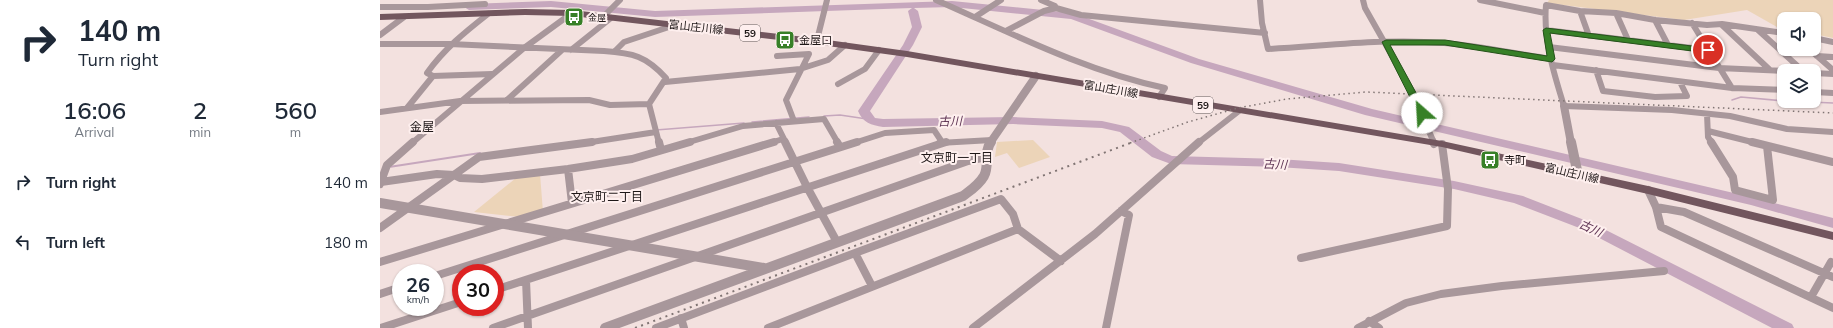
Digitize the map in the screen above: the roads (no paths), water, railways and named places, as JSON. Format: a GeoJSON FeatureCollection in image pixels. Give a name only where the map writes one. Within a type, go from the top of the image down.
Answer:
{"type":"FeatureCollection","features":[{"type":"Feature","properties":{"kind":"main road","name":"富山庄川線"},"geometry":{"type":"LineString","coordinates":[[380,17],[404,17],[477,12],[488,14],[548,12],[572,13],[813,40],[897,52],[1438,144],[1577,171],[1833,236]]}},
{"type":"Feature","properties":{"kind":"street"},"geometry":{"type":"LineString","coordinates":[[936,0],[1078,63],[1142,83],[1165,88],[1159,97]]}},
{"type":"Feature","properties":{"kind":"street"},"geometry":{"type":"LineString","coordinates":[[975,16],[994,6],[1001,0]]}},
{"type":"Feature","properties":{"kind":"street"},"geometry":{"type":"LineString","coordinates":[[1041,0],[1055,6],[1056,8],[1081,15],[1265,33]]}},
{"type":"Feature","properties":{"kind":"street"},"geometry":{"type":"LineString","coordinates":[[1260,0],[1268,49],[1386,42],[1445,43],[1596,70],[1680,82],[1732,88],[1777,90]]}},
{"type":"Feature","properties":{"kind":"street"},"geometry":{"type":"LineString","coordinates":[[1301,258],[1447,226],[1447,179],[1438,144],[1430,132],[1427,123],[1386,42],[1365,8],[1363,0]]}},
{"type":"Feature","properties":{"kind":"street"},"geometry":{"type":"LineString","coordinates":[[1480,0],[1545,14]]}},
{"type":"Feature","properties":{"kind":"street"},"geometry":{"type":"LineString","coordinates":[[571,50],[607,16],[620,1]]}},
{"type":"Feature","properties":{"kind":"street"},"geometry":{"type":"LineString","coordinates":[[380,7],[428,7],[486,3]]}},
{"type":"Feature","properties":{"kind":"street"},"geometry":{"type":"LineString","coordinates":[[477,12],[486,3]]}},
{"type":"Feature","properties":{"kind":"street"},"geometry":{"type":"LineString","coordinates":[[813,40],[818,36],[826,4]]}},
{"type":"Feature","properties":{"kind":"street"},"geometry":{"type":"LineString","coordinates":[[1577,171],[1564,106],[1549,47],[1546,30],[1546,5],[1580,11],[1616,13],[1655,20],[1722,24],[1777,32]]}},
{"type":"Feature","properties":{"kind":"street"},"geometry":{"type":"LineString","coordinates":[[1006,31],[1041,12],[1056,8]]}},
{"type":"Feature","properties":{"kind":"street"},"geometry":{"type":"LineString","coordinates":[[1580,11],[1589,36]]}},
{"type":"Feature","properties":{"kind":"street"},"geometry":{"type":"LineString","coordinates":[[380,183],[387,165],[492,74],[524,48],[572,13]]}},
{"type":"Feature","properties":{"kind":"street"},"geometry":{"type":"LineString","coordinates":[[1616,13],[1628,40]]}},
{"type":"Feature","properties":{"kind":"street"},"geometry":{"type":"LineString","coordinates":[[488,14],[450,44],[436,58],[426,73],[433,76],[492,74]]}},
{"type":"Feature","properties":{"kind":"street"},"geometry":{"type":"LineString","coordinates":[[380,35],[404,17]]}},
{"type":"Feature","properties":{"kind":"street"},"geometry":{"type":"LineString","coordinates":[[1655,20],[1668,45]]}},
{"type":"Feature","properties":{"kind":"street"},"geometry":{"type":"LineString","coordinates":[[1692,23],[1732,88]]}},
{"type":"Feature","properties":{"kind":"street"},"geometry":{"type":"LineString","coordinates":[[1722,24],[1770,70]]}},
{"type":"Feature","properties":{"kind":"street"},"geometry":{"type":"LineString","coordinates":[[614,51],[624,42],[675,25]]}},
{"type":"Feature","properties":{"kind":"street"},"geometry":{"type":"LineString","coordinates":[[1758,29],[1796,64]]}},
{"type":"Feature","properties":{"kind":"street"},"geometry":{"type":"LineString","coordinates":[[1546,30],[1708,50]]}},
{"type":"Feature","properties":{"kind":"street"},"geometry":{"type":"LineString","coordinates":[[1821,39],[1833,42]]}},
{"type":"Feature","properties":{"kind":"street"},"geometry":{"type":"LineString","coordinates":[[380,44],[450,44],[562,50],[614,51],[633,54],[647,59],[654,64],[666,78],[665,82],[649,104]]}},
{"type":"Feature","properties":{"kind":"street"},"geometry":{"type":"LineString","coordinates":[[665,82],[800,69],[828,60],[845,45]]}},
{"type":"Feature","properties":{"kind":"street"},"geometry":{"type":"LineString","coordinates":[[1549,47],[1719,68],[1777,70]]}},
{"type":"Feature","properties":{"kind":"street"},"geometry":{"type":"LineString","coordinates":[[507,100],[562,50]]}},
{"type":"Feature","properties":{"kind":"street"},"geometry":{"type":"LineString","coordinates":[[838,84],[865,69],[879,50]]}},
{"type":"Feature","properties":{"kind":"street"},"geometry":{"type":"LineString","coordinates":[[777,56],[809,54],[800,69],[786,100],[794,121]]}},
{"type":"Feature","properties":{"kind":"street"},"geometry":{"type":"LineString","coordinates":[[1817,56],[1833,57]]}},
{"type":"Feature","properties":{"kind":"street"},"geometry":{"type":"LineString","coordinates":[[1817,56],[1833,70]]}},
{"type":"Feature","properties":{"kind":"street"},"geometry":{"type":"LineString","coordinates":[[1596,70],[1603,91],[1655,97],[1687,96],[1680,82]]}},
{"type":"Feature","properties":{"kind":"street"},"geometry":{"type":"LineString","coordinates":[[1821,73],[1833,74]]}},
{"type":"Feature","properties":{"kind":"street"},"geometry":{"type":"LineString","coordinates":[[407,108],[433,76]]}},
{"type":"Feature","properties":{"kind":"street"},"geometry":{"type":"LineString","coordinates":[[605,328],[963,196],[976,187],[985,176],[987,147],[1036,76]]}},
{"type":"Feature","properties":{"kind":"street"},"geometry":{"type":"LineString","coordinates":[[1821,92],[1833,93]]}},
{"type":"Feature","properties":{"kind":"street"},"geometry":{"type":"LineString","coordinates":[[380,112],[460,101],[589,100],[610,105],[649,104]]}},
{"type":"Feature","properties":{"kind":"street"},"geometry":{"type":"LineString","coordinates":[[649,104],[661,150]]}},
{"type":"Feature","properties":{"kind":"street"},"geometry":{"type":"LineString","coordinates":[[1564,106],[1665,110],[1730,116],[1787,129],[1833,132]]}},
{"type":"Feature","properties":{"kind":"street"},"geometry":{"type":"LineString","coordinates":[[973,328],[1061,261],[1121,211],[1211,131],[1222,125],[1239,111]]}},
{"type":"Feature","properties":{"kind":"street"},"geometry":{"type":"LineString","coordinates":[[1707,114],[1708,137],[1733,177],[1735,190],[1773,200],[1767,146]]}},
{"type":"Feature","properties":{"kind":"street"},"geometry":{"type":"LineString","coordinates":[[380,183],[437,174],[454,175],[460,178],[482,179],[568,169],[632,159],[743,126],[794,121],[824,119],[840,147]]}},
{"type":"Feature","properties":{"kind":"street"},"geometry":{"type":"LineString","coordinates":[[776,123],[807,187],[837,242]]}},
{"type":"Feature","properties":{"kind":"street"},"geometry":{"type":"LineString","coordinates":[[444,273],[885,133],[934,130],[942,142]]}},
{"type":"Feature","properties":{"kind":"street"},"geometry":{"type":"LineString","coordinates":[[1708,131],[1833,162]]}},
{"type":"Feature","properties":{"kind":"street"},"geometry":{"type":"LineString","coordinates":[[380,228],[478,157],[656,132]]}},
{"type":"Feature","properties":{"kind":"street"},"geometry":{"type":"LineString","coordinates":[[380,262],[783,139]]}},
{"type":"Feature","properties":{"kind":"street"},"geometry":{"type":"LineString","coordinates":[[504,287],[942,142],[992,140]]}},
{"type":"Feature","properties":{"kind":"street"},"geometry":{"type":"LineString","coordinates":[[493,328],[968,161],[986,157]]}},
{"type":"Feature","properties":{"kind":"street"},"geometry":{"type":"LineString","coordinates":[[568,169],[572,203]]}},
{"type":"Feature","properties":{"kind":"street"},"geometry":{"type":"LineString","coordinates":[[1648,190],[1656,207],[1661,227],[1833,308]]}},
{"type":"Feature","properties":{"kind":"street"},"geometry":{"type":"LineString","coordinates":[[656,328],[1001,199],[1013,214],[1018,228],[1061,261]]}},
{"type":"Feature","properties":{"kind":"street"},"geometry":{"type":"LineString","coordinates":[[380,203],[697,256],[765,269]]}},
{"type":"Feature","properties":{"kind":"street"},"geometry":{"type":"LineString","coordinates":[[1656,207],[1684,212],[1829,275]]}},
{"type":"Feature","properties":{"kind":"street"},"geometry":{"type":"LineString","coordinates":[[1106,328],[1129,216],[1121,211]]}},
{"type":"Feature","properties":{"kind":"street"},"geometry":{"type":"LineString","coordinates":[[768,328],[1018,228]]}},
{"type":"Feature","properties":{"kind":"street"},"geometry":{"type":"LineString","coordinates":[[855,253],[872,286]]}},
{"type":"Feature","properties":{"kind":"street"},"geometry":{"type":"LineString","coordinates":[[1811,297],[1829,275],[1831,262],[1833,262]]}},
{"type":"Feature","properties":{"kind":"street"},"geometry":{"type":"LineString","coordinates":[[1358,328],[1406,303],[1441,294],[1502,286],[1664,271]]}},
{"type":"Feature","properties":{"kind":"street"},"geometry":{"type":"LineString","coordinates":[[526,280],[528,328]]}},
{"type":"Feature","properties":{"kind":"street"},"geometry":{"type":"LineString","coordinates":[[380,294],[392,290]]}},
{"type":"Feature","properties":{"kind":"street"},"geometry":{"type":"LineString","coordinates":[[382,328],[452,305]]}},
{"type":"Feature","properties":{"kind":"street"},"geometry":{"type":"LineString","coordinates":[[681,318],[684,328]]}},
{"type":"Feature","properties":{"kind":"street"},"geometry":{"type":"LineString","coordinates":[[1369,321],[1379,328]]}},
{"type":"Feature","properties":{"kind":"waterway"},"geometry":{"type":"LineString","coordinates":[[469,7],[551,4],[655,14],[952,4],[1073,16],[1195,61],[1369,112],[1751,201],[1833,223]]}},
{"type":"Feature","properties":{"kind":"waterway","name":"古川"},"geometry":{"type":"LineString","coordinates":[[913,11],[917,27],[908,45],[864,111],[867,117],[873,121],[883,123],[1013,120],[1102,125],[1117,127],[1124,130],[1156,154],[1171,160],[1278,163],[1339,167],[1454,185],[1518,199],[1587,226],[1786,328]]}},
{"type":"Feature","properties":{"kind":"waterway"},"geometry":{"type":"LineString","coordinates":[[1732,100],[1741,97],[1777,100]]}},
{"type":"Feature","properties":{"kind":"waterway"},"geometry":{"type":"LineString","coordinates":[[1821,102],[1833,103]]}},
{"type":"Feature","properties":{"kind":"waterway"},"geometry":{"type":"LineString","coordinates":[[824,116],[840,115],[867,119]]}},
{"type":"Feature","properties":{"kind":"waterway"},"geometry":{"type":"LineString","coordinates":[[752,122],[809,117]]}},
{"type":"Feature","properties":{"kind":"waterway"},"geometry":{"type":"LineString","coordinates":[[656,130],[744,123]]}},
{"type":"Feature","properties":{"kind":"waterway"},"geometry":{"type":"LineString","coordinates":[[389,167],[480,153]]}},
{"type":"Feature","properties":{"kind":"railway"},"geometry":{"type":"LineString","coordinates":[[1130,143],[1188,122],[1238,108],[1287,99],[1366,92],[1833,113]]}},
{"type":"Feature","properties":{"kind":"railway"},"geometry":{"type":"LineString","coordinates":[[635,328],[1133,142]]}},
{"type":"Feature","properties":{"kind":"place","name":"金屋"},"geometry":{"type":"Point","coordinates":[574,17]}},
{"type":"Feature","properties":{"kind":"place","name":"金屋口"},"geometry":{"type":"Point","coordinates":[785,40]}},
{"type":"Feature","properties":{"kind":"place","name":"寺町"},"geometry":{"type":"Point","coordinates":[1490,160]}},
{"type":"Feature","properties":{"kind":"district","name":"金屋"},"geometry":{"type":"Point","coordinates":[422,126]}},
{"type":"Feature","properties":{"kind":"district","name":"文京町一丁目"},"geometry":{"type":"Point","coordinates":[957,157]}},
{"type":"Feature","properties":{"kind":"district","name":"文京町二丁目"},"geometry":{"type":"Point","coordinates":[607,196]}}]}
